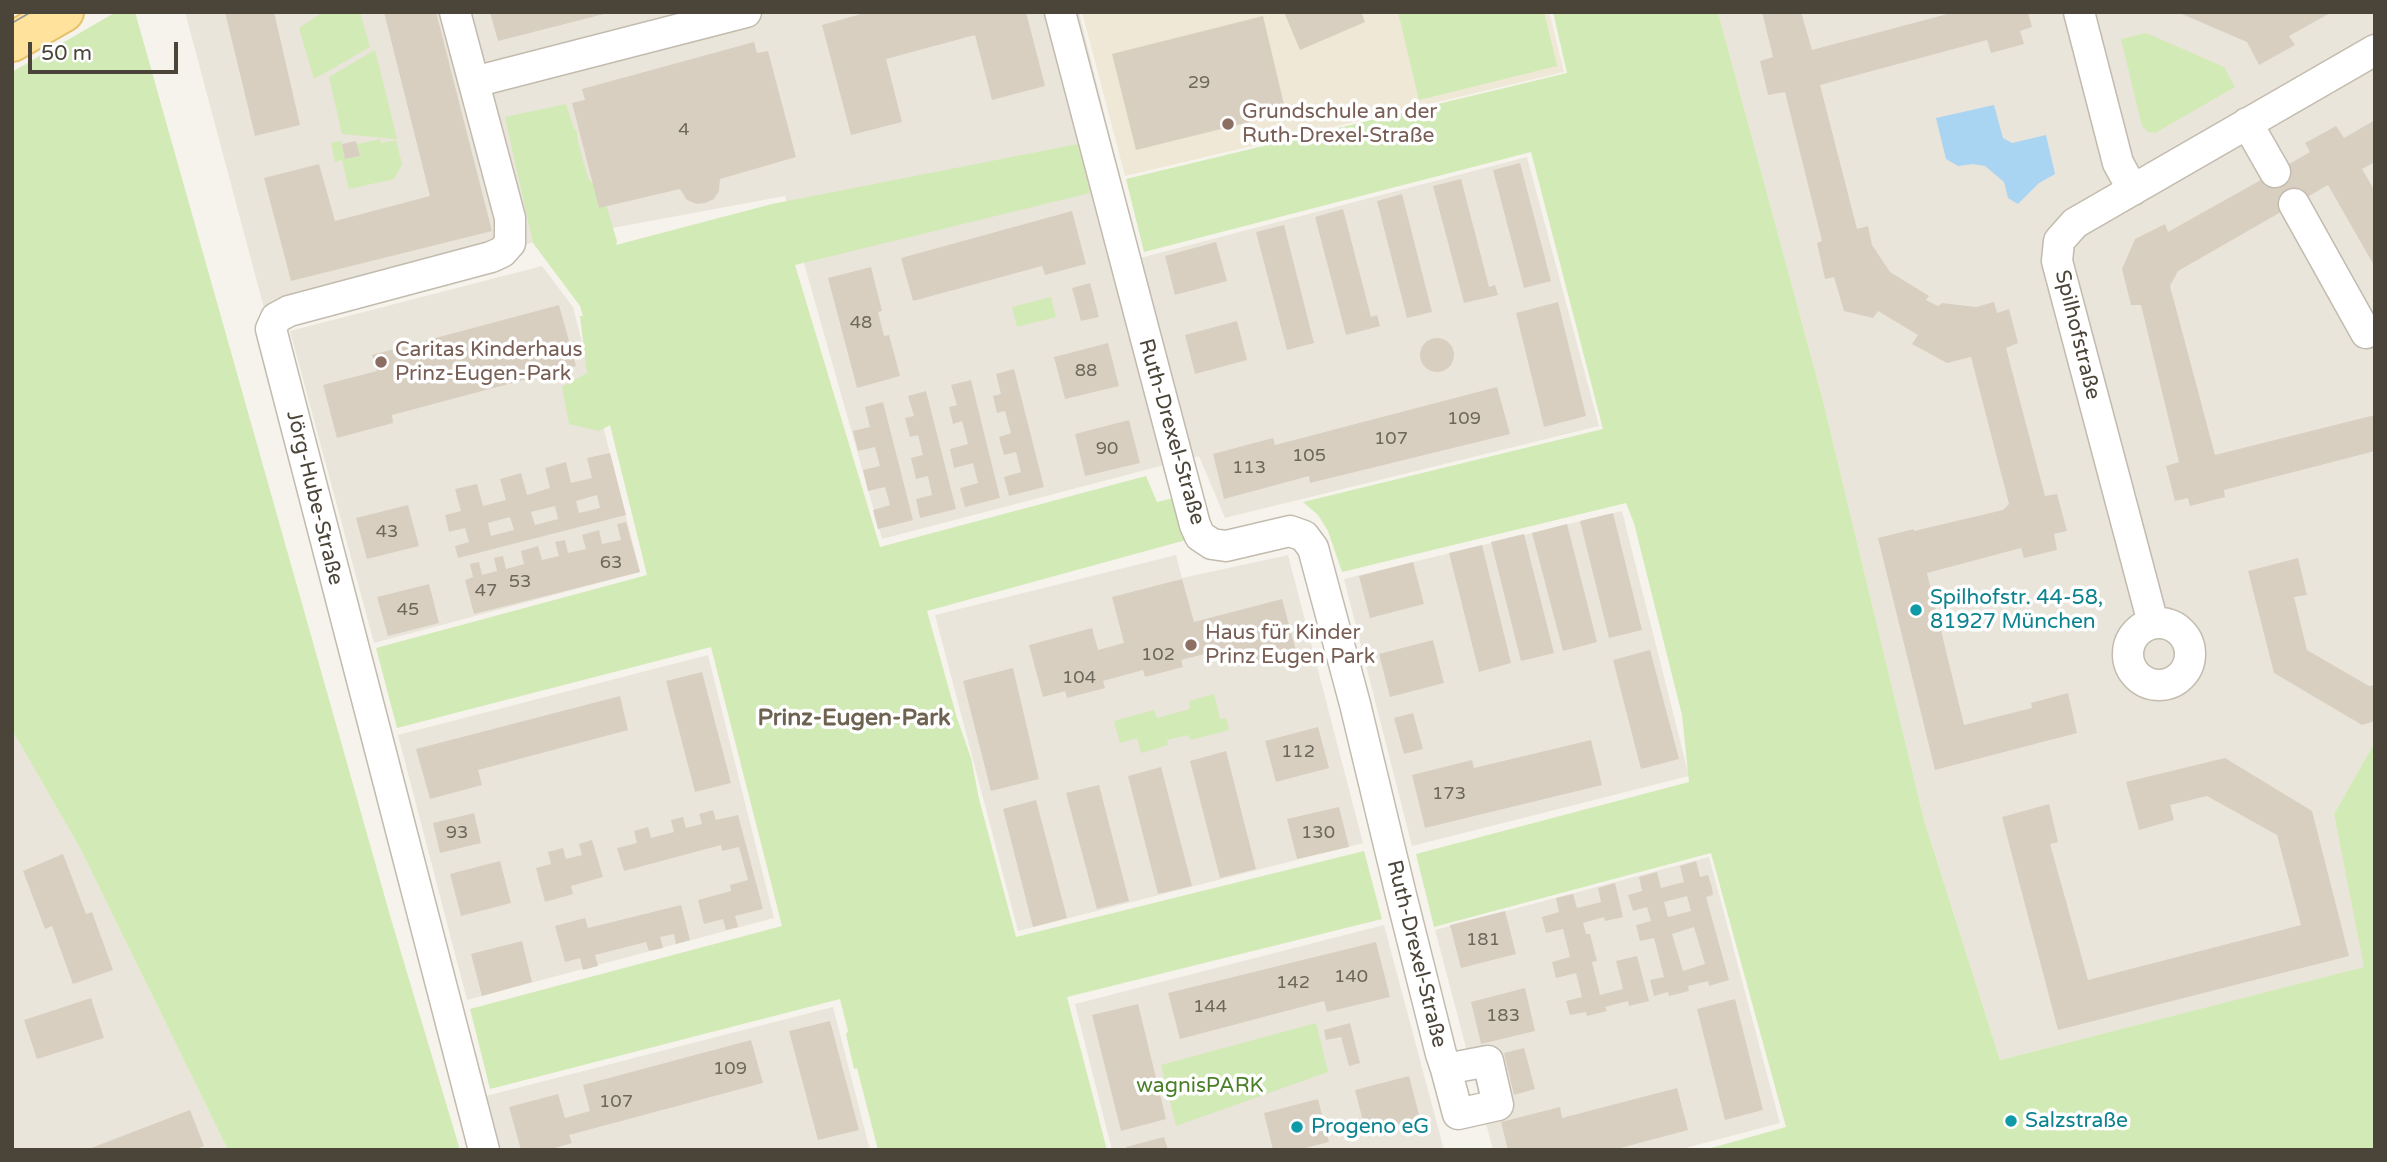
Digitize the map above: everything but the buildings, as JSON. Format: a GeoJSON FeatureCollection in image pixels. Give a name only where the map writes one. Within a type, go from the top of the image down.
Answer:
{"type":"FeatureCollection","features":[{"type":"Feature","properties":{"kind":"main road"},"geometry":{"type":"LineString","coordinates":[[12,42],[64,12]]}},
{"type":"Feature","properties":{"kind":"street","name":"Jörg-Hube-Straße"},"geometry":{"type":"LineString","coordinates":[[455,12],[510,218],[510,243],[502,252],[491,257],[289,311],[276,318],[271,329],[484,1150]]}},
{"type":"Feature","properties":{"kind":"street"},"geometry":{"type":"LineString","coordinates":[[474,82],[746,12]]}},
{"type":"Feature","properties":{"kind":"street","name":"Ruth-Drexel-Straße"},"geometry":{"type":"LineString","coordinates":[[1060,12],[1200,536],[1212,544],[1226,546],[1290,531],[1304,536],[1313,548],[1355,704],[1446,1069]]}},
{"type":"Feature","properties":{"kind":"street"},"geometry":{"type":"LineString","coordinates":[[2079,12],[2118,163],[2133,190]]}},
{"type":"Feature","properties":{"kind":"street","name":"Spilhofstraße"},"geometry":{"type":"LineString","coordinates":[[2153,623],[2057,261],[2059,241],[2075,223],[2375,50]]}},
{"type":"Feature","properties":{"kind":"street"},"geometry":{"type":"LineString","coordinates":[[2247,123],[2275,172]]}},
{"type":"Feature","properties":{"kind":"street"},"geometry":{"type":"LineString","coordinates":[[2294,204],[2372,337]]}},
{"type":"Feature","properties":{"kind":"shaded area"},"geometry":{"type":"Polygon","coordinates":[[[185,12],[1079,12],[1140,258],[1527,157],[1599,426],[1225,518],[1199,456],[882,539],[785,196],[531,243],[265,312],[185,12]]]}},
{"type":"Feature","properties":{"kind":"shaded area","name":"Grundschule an der Ruth-Drexel-Straße"},"geometry":{"type":"Polygon","coordinates":[[[1082,12],[1549,12],[1564,72],[1125,176],[1082,12]]]}},
{"type":"Feature","properties":{"kind":"shaded area"},"geometry":{"type":"Polygon","coordinates":[[[1718,12],[2375,12],[2375,742],[2334,814],[2365,967],[2000,1060],[1924,820],[1822,397],[1718,12]]]}},
{"type":"Feature","properties":{"kind":"shaded area"},"geometry":{"type":"Polygon","coordinates":[[[542,266],[573,307],[640,572],[374,643],[290,331],[542,266]]]}},
{"type":"Feature","properties":{"kind":"shaded area"},"geometry":{"type":"Polygon","coordinates":[[[1622,511],[1689,776],[1412,846],[1344,579],[1622,511]]]}},
{"type":"Feature","properties":{"kind":"shaded area"},"geometry":{"type":"Polygon","coordinates":[[[1176,555],[1182,578],[1288,555],[1363,843],[1018,931],[935,615],[1176,555]]]}},
{"type":"Feature","properties":{"kind":"shaded area"},"geometry":{"type":"Polygon","coordinates":[[[708,655],[774,918],[467,1000],[398,735],[708,655]]]}},
{"type":"Feature","properties":{"kind":"shaded area"},"geometry":{"type":"Polygon","coordinates":[[[12,730],[80,848],[228,1150],[12,1150],[12,730]]]}},
{"type":"Feature","properties":{"kind":"shaded area"},"geometry":{"type":"Polygon","coordinates":[[[1709,857],[1780,1123],[1678,1150],[1493,1150],[1435,930],[1709,857]]]}},
{"type":"Feature","properties":{"kind":"shaded area"},"geometry":{"type":"Polygon","coordinates":[[[1384,925],[1444,1150],[1112,1150],[1075,1004],[1384,925]]]}},
{"type":"Feature","properties":{"kind":"shaded area"},"geometry":{"type":"Polygon","coordinates":[[[833,1007],[870,1150],[501,1150],[486,1096],[833,1007]]]}},
{"type":"Feature","properties":{"kind":"green space"},"geometry":{"type":"Polygon","coordinates":[[[116,12],[135,12],[391,919],[460,1150],[228,1150],[80,848],[12,730],[12,72],[116,12]]]}},
{"type":"Feature","properties":{"kind":"green space"},"geometry":{"type":"Polygon","coordinates":[[[323,12],[360,12],[370,47],[314,79],[299,28],[323,12]]]}},
{"type":"Feature","properties":{"kind":"green space"},"geometry":{"type":"Polygon","coordinates":[[[1398,12],[1544,12],[1557,66],[1419,100],[1398,12]]]}},
{"type":"Feature","properties":{"kind":"green space"},"geometry":{"type":"Polygon","coordinates":[[[1553,12],[1718,12],[1822,397],[1924,820],[2000,1060],[2364,967],[2334,814],[2375,742],[2375,1150],[1704,1150],[1786,1127],[1711,853],[1434,927],[1416,854],[1689,782],[1682,715],[1634,523],[1626,503],[1342,572],[1328,531],[1318,515],[1303,502],[1603,429],[1531,152],[1144,252],[1126,179],[1567,73],[1553,12]]]}},
{"type":"Feature","properties":{"kind":"green space"},"geometry":{"type":"Polygon","coordinates":[[[2146,33],[2224,67],[2235,87],[2155,133],[2148,132],[2142,126],[2121,39],[2146,33]]]}},
{"type":"Feature","properties":{"kind":"green space"},"geometry":{"type":"Polygon","coordinates":[[[375,50],[397,139],[342,134],[329,77],[375,50]]]}},
{"type":"Feature","properties":{"kind":"green space"},"geometry":{"type":"Polygon","coordinates":[[[566,104],[577,131],[588,178],[604,198],[616,245],[772,204],[1078,144],[1090,193],[795,265],[880,547],[1146,476],[1157,502],[1173,498],[1186,540],[927,611],[971,758],[979,799],[1016,937],[1364,851],[1382,919],[1067,997],[1107,1150],[878,1150],[857,1068],[854,1069],[840,999],[490,1089],[470,1009],[782,926],[711,647],[397,728],[376,648],[647,575],[610,425],[599,431],[569,424],[562,387],[587,373],[580,316],[583,316],[580,306],[533,243],[505,117],[566,104]]]}},
{"type":"Feature","properties":{"kind":"green space"},"geometry":{"type":"Polygon","coordinates":[[[380,139],[381,143],[396,140],[402,164],[394,179],[349,189],[342,160],[335,162],[331,143],[341,141],[345,159],[360,156],[357,144],[380,139]]]}},
{"type":"Feature","properties":{"kind":"green space"},"geometry":{"type":"Polygon","coordinates":[[[1051,297],[1056,317],[1017,327],[1012,307],[1051,297]]]}},
{"type":"Feature","properties":{"kind":"green space"},"geometry":{"type":"Polygon","coordinates":[[[1214,694],[1220,719],[1226,718],[1229,730],[1191,740],[1188,735],[1167,740],[1168,745],[1141,753],[1137,738],[1120,743],[1114,721],[1154,710],[1157,718],[1190,709],[1189,701],[1214,694]]]}},
{"type":"Feature","properties":{"kind":"green space","name":"wagnisPARK"},"geometry":{"type":"Polygon","coordinates":[[[1316,1023],[1328,1072],[1176,1126],[1161,1065],[1316,1023]]]}},
{"type":"Feature","properties":{"kind":"water"},"geometry":{"type":"Polygon","coordinates":[[[1994,105],[2003,138],[2012,143],[2046,135],[2055,174],[2039,183],[2018,204],[2008,198],[2004,182],[1985,166],[1958,166],[1946,159],[1936,118],[1994,105]]]}},
{"type":"Feature","properties":{"kind":"tram line"},"geometry":{"type":"LineString","coordinates":[[12,23],[31,12]]}},
{"type":"Feature","properties":{"kind":"place","name":"Grundschule an der Ruth-Drexel-Straße"},"geometry":{"type":"Point","coordinates":[1228,124]}},
{"type":"Feature","properties":{"kind":"place","name":"Caritas Kinderhaus Prinz-Eugen-Park"},"geometry":{"type":"Point","coordinates":[381,362]}},
{"type":"Feature","properties":{"kind":"place","name":"Spilhofstr. 44-58, 81927 München"},"geometry":{"type":"Point","coordinates":[1916,610]}},
{"type":"Feature","properties":{"kind":"place","name":"Haus für Kinder Prinz Eugen Park"},"geometry":{"type":"Point","coordinates":[1191,645]}},
{"type":"Feature","properties":{"kind":"place","name":"Salzstraße"},"geometry":{"type":"Point","coordinates":[2011,1121]}},
{"type":"Feature","properties":{"kind":"place","name":"Progeno eG"},"geometry":{"type":"Point","coordinates":[1297,1127]}},
{"type":"Feature","properties":{"kind":"district","name":"Prinz-Eugen-Park"},"geometry":{"type":"Point","coordinates":[854,719]}}]}
